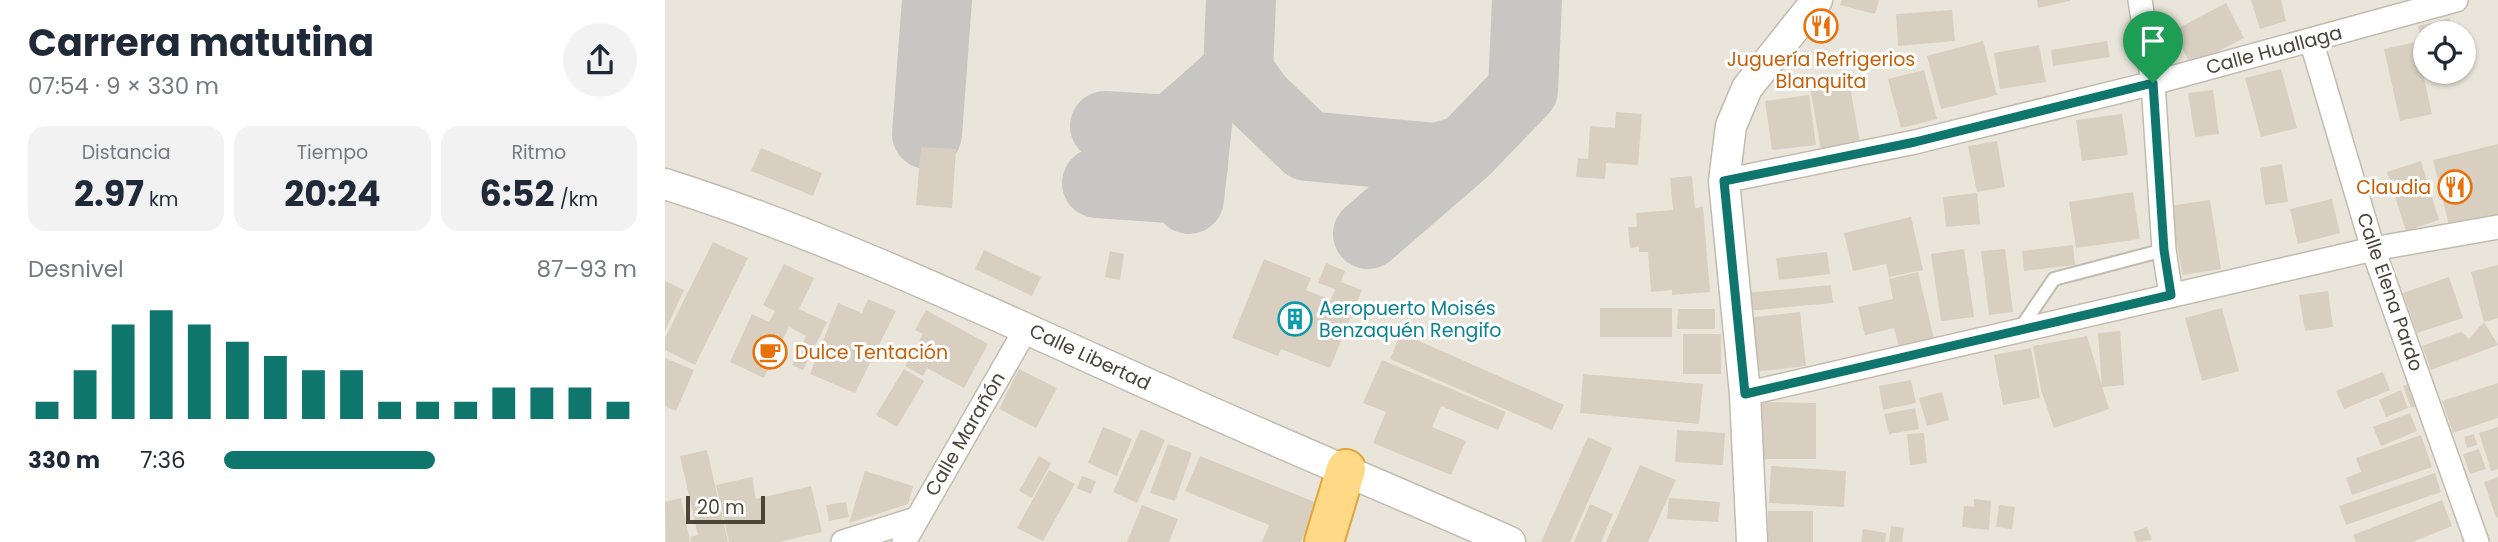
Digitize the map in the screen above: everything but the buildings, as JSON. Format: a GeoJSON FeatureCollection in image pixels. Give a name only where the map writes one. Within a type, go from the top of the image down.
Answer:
{"type":"FeatureCollection","features":[{"type":"Feature","properties":{"kind":"highway"},"geometry":{"type":"LineString","coordinates":[[1324,542],[1346,469]]}},
{"type":"Feature","properties":{"kind":"street"},"geometry":{"type":"LineString","coordinates":[[1752,542],[1745,394],[1724,181],[1731,127],[1747,89],[1817,0]]}},
{"type":"Feature","properties":{"kind":"street"},"geometry":{"type":"LineString","coordinates":[[2140,0],[2153,83],[2164,250],[2171,295]]}},
{"type":"Feature","properties":{"kind":"street","name":"Calle Huallaga"},"geometry":{"type":"LineString","coordinates":[[1724,181],[1915,142],[2153,83],[2456,0]]}},
{"type":"Feature","properties":{"kind":"street","name":"Calle Elena Pardo"},"geometry":{"type":"LineString","coordinates":[[2311,40],[2373,249],[2477,542]]}},
{"type":"Feature","properties":{"kind":"street","name":"Calle Libertad"},"geometry":{"type":"LineString","coordinates":[[665,184],[752,212],[1027,327],[1184,400],[1510,542]]}},
{"type":"Feature","properties":{"kind":"street"},"geometry":{"type":"LineString","coordinates":[[1745,394],[2373,249],[2498,227]]}},
{"type":"Feature","properties":{"kind":"street","name":"Calle Marañón"},"geometry":{"type":"LineString","coordinates":[[904,542],[1027,327]]}},
{"type":"Feature","properties":{"kind":"street"},"geometry":{"type":"LineString","coordinates":[[843,542],[916,519]]}},
{"type":"Feature","properties":{"kind":"lane"},"geometry":{"type":"LineString","coordinates":[[2020,329],[2054,279],[2164,250]]}},
{"type":"Feature","properties":{"kind":"shaded area"},"geometry":{"type":"Polygon","coordinates":[[[665,0],[2498,0],[2498,542],[665,542],[665,0]]]}},
{"type":"Feature","properties":{"kind":"taxiway"},"geometry":{"type":"LineString","coordinates":[[927,134],[937,0]]}},
{"type":"Feature","properties":{"kind":"taxiway"},"geometry":{"type":"LineString","coordinates":[[1189,199],[1199,106],[1238,71],[1241,0]]}},
{"type":"Feature","properties":{"kind":"taxiway"},"geometry":{"type":"LineString","coordinates":[[1368,234],[1465,150],[1523,90],[1527,0]]}},
{"type":"Feature","properties":{"kind":"taxiway"},"geometry":{"type":"LineString","coordinates":[[1238,71],[1258,99],[1307,146],[1436,158],[1465,150]]}},
{"type":"Feature","properties":{"kind":"taxiway"},"geometry":{"type":"LineString","coordinates":[[1105,126],[1171,130],[1199,106]]}},
{"type":"Feature","properties":{"kind":"taxiway"},"geometry":{"type":"LineString","coordinates":[[1097,183],[1171,188],[1193,165]]}},
{"type":"Feature","properties":{"kind":"place","name":"Juguería Refrigerios Blanquita"},"geometry":{"type":"Point","coordinates":[1821,26]}},
{"type":"Feature","properties":{"kind":"place","name":"Claudia"},"geometry":{"type":"Point","coordinates":[2455,187]}},
{"type":"Feature","properties":{"kind":"place","name":"Aeropuerto Moisés Benzaquén Rengifo"},"geometry":{"type":"Point","coordinates":[1295,319]}},
{"type":"Feature","properties":{"kind":"place","name":"Dulce Tentación"},"geometry":{"type":"Point","coordinates":[770,352]}},
{"type":"Feature","properties":{"kind":"route"},"geometry":{"type":"LineString","coordinates":[[2153,83],[2164,250],[2171,295],[1745,394],[1724,181],[1915,142],[2153,83]]}}]}
